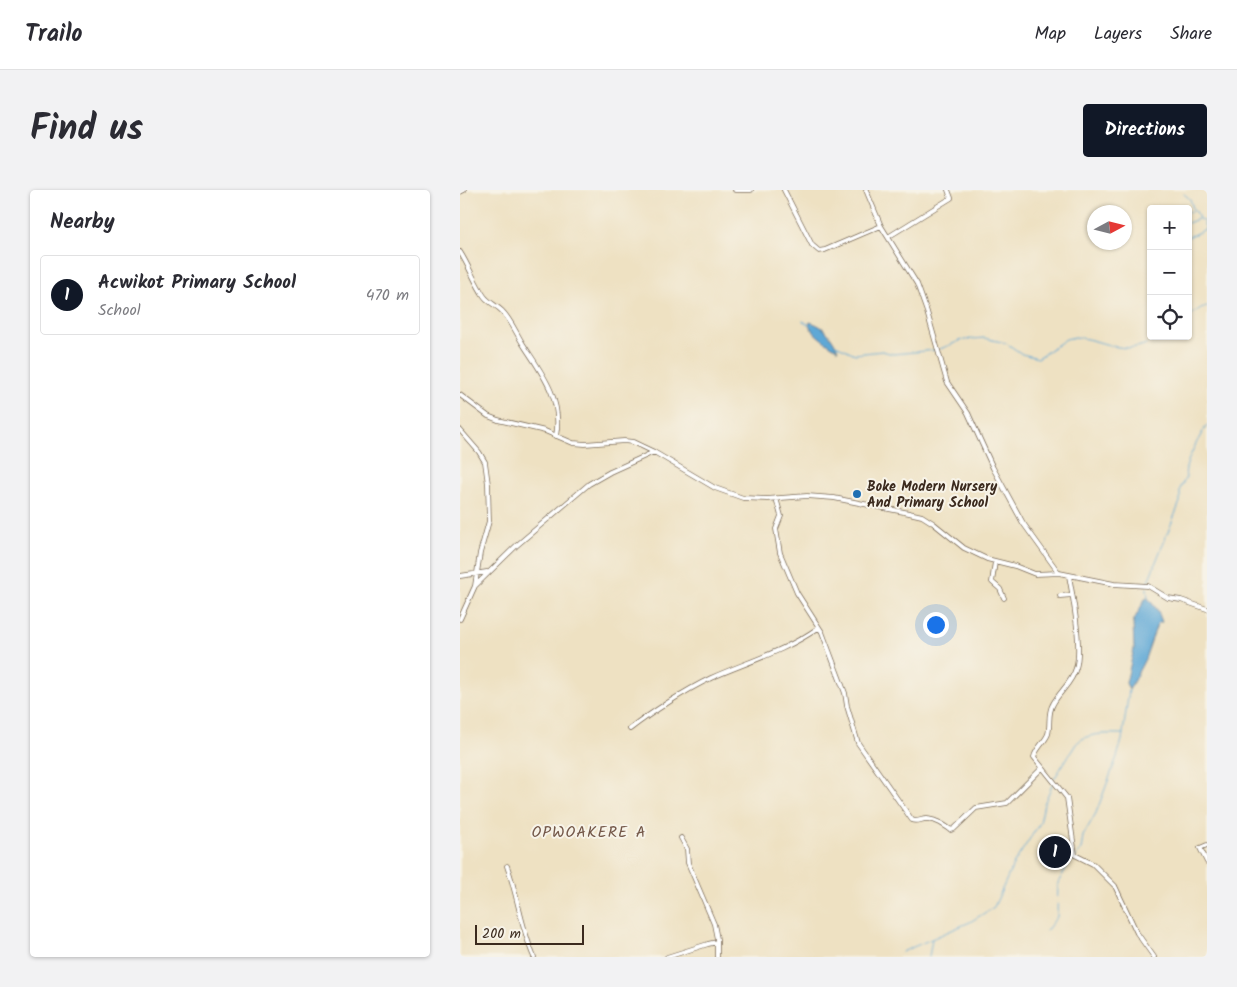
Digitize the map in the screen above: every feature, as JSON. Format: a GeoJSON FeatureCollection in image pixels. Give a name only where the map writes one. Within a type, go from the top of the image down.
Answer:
{"type":"FeatureCollection","features":[{"type":"Feature","properties":{"kind":"street"},"geometry":{"type":"LineString","coordinates":[[460,192],[464,190]]}},
{"type":"Feature","properties":{"kind":"street"},"geometry":{"type":"LineString","coordinates":[[735,190],[751,190]]}},
{"type":"Feature","properties":{"kind":"street"},"geometry":{"type":"LineString","coordinates":[[784,190],[812,245],[817,250],[825,250],[881,226]]}},
{"type":"Feature","properties":{"kind":"street"},"geometry":{"type":"LineString","coordinates":[[866,190],[881,226],[917,284],[947,382],[968,413],[989,461],[1023,523],[1059,573]]}},
{"type":"Feature","properties":{"kind":"street"},"geometry":{"type":"LineString","coordinates":[[888,237],[951,198],[948,190]]}},
{"type":"Feature","properties":{"kind":"street"},"geometry":{"type":"LineString","coordinates":[[460,252],[484,295],[510,321],[549,384],[558,423],[556,436]]}},
{"type":"Feature","properties":{"kind":"street"},"geometry":{"type":"LineString","coordinates":[[460,395],[488,416],[541,430],[573,443],[633,442],[721,491],[751,500],[807,496],[834,498],[882,506],[922,516],[934,523],[973,554],[995,562],[1015,566],[1035,574],[1059,573],[1114,584],[1148,586],[1168,598],[1207,609]]}},
{"type":"Feature","properties":{"kind":"street"},"geometry":{"type":"LineString","coordinates":[[460,430],[485,462],[489,521],[475,586],[460,620]]}},
{"type":"Feature","properties":{"kind":"street"},"geometry":{"type":"LineString","coordinates":[[475,586],[487,572],[589,484],[654,452]]}},
{"type":"Feature","properties":{"kind":"street"},"geometry":{"type":"LineString","coordinates":[[776,498],[781,516],[776,528],[780,554],[797,593],[818,628],[845,692],[847,706],[858,742],[912,820],[919,822],[924,819],[936,821],[951,830],[954,829],[976,808],[1007,803],[1042,768]]}},
{"type":"Feature","properties":{"kind":"street"},"geometry":{"type":"LineString","coordinates":[[995,562],[992,582],[1000,589],[1004,598]]}},
{"type":"Feature","properties":{"kind":"street"},"geometry":{"type":"LineString","coordinates":[[460,576],[487,572]]}},
{"type":"Feature","properties":{"kind":"street"},"geometry":{"type":"LineString","coordinates":[[1069,576],[1078,647],[1076,668],[1069,684],[1060,692],[1052,705],[1049,712],[1048,733],[1034,754],[1036,762],[1067,798],[1075,855],[1093,864],[1115,886],[1137,933],[1154,957]]}},
{"type":"Feature","properties":{"kind":"street"},"geometry":{"type":"LineString","coordinates":[[1060,596],[1072,595]]}},
{"type":"Feature","properties":{"kind":"street"},"geometry":{"type":"LineString","coordinates":[[630,729],[692,688],[711,678],[772,654],[818,628]]}},
{"type":"Feature","properties":{"kind":"street"},"geometry":{"type":"LineString","coordinates":[[681,838],[687,849],[688,863],[714,924],[718,957]]}},
{"type":"Feature","properties":{"kind":"street"},"geometry":{"type":"LineString","coordinates":[[1207,845],[1200,848],[1207,862]]}},
{"type":"Feature","properties":{"kind":"street"},"geometry":{"type":"LineString","coordinates":[[507,866],[528,944],[534,957]]}},
{"type":"Feature","properties":{"kind":"street"},"geometry":{"type":"LineString","coordinates":[[667,957],[717,942]]}},
{"type":"Feature","properties":{"kind":"water"},"geometry":{"type":"Polygon","coordinates":[[[810,322],[820,326],[827,333],[838,350],[815,333],[809,325],[810,322]]]}},
{"type":"Feature","properties":{"kind":"water"},"geometry":{"type":"Polygon","coordinates":[[[1148,598],[1158,611],[1162,622],[1158,623],[1156,627],[1145,659],[1129,690],[1126,683],[1134,649],[1133,622],[1145,599],[1148,598]]]}},
{"type":"Feature","properties":{"kind":"waterway"},"geometry":{"type":"LineString","coordinates":[[1184,194],[1190,199],[1194,211],[1196,211],[1199,219],[1203,221],[1206,229]]}},
{"type":"Feature","properties":{"kind":"waterway"},"geometry":{"type":"LineString","coordinates":[[1192,221],[1198,219]]}},
{"type":"Feature","properties":{"kind":"waterway"},"geometry":{"type":"LineString","coordinates":[[1192,235],[1206,229]]}},
{"type":"Feature","properties":{"kind":"waterway"},"geometry":{"type":"LineString","coordinates":[[1192,314],[1207,306]]}},
{"type":"Feature","properties":{"kind":"waterway"},"geometry":{"type":"LineString","coordinates":[[803,321],[811,326]]}},
{"type":"Feature","properties":{"kind":"waterway"},"geometry":{"type":"LineString","coordinates":[[940,349],[962,340],[984,338],[1006,343],[1022,354],[1038,358],[1066,339],[1075,337],[1128,348],[1138,347],[1154,340]]}},
{"type":"Feature","properties":{"kind":"waterway"},"geometry":{"type":"LineString","coordinates":[[836,345],[855,354],[882,351],[893,354],[936,350]]}},
{"type":"Feature","properties":{"kind":"waterway"},"geometry":{"type":"LineString","coordinates":[[1147,584],[1180,502],[1180,489],[1186,477],[1185,472],[1189,459],[1207,425]]}},
{"type":"Feature","properties":{"kind":"waterway"},"geometry":{"type":"LineString","coordinates":[[1147,588],[1148,599]]}},
{"type":"Feature","properties":{"kind":"waterway"},"geometry":{"type":"LineString","coordinates":[[1046,931],[1057,917],[1058,883],[1066,868],[1081,850],[1083,836],[1096,813],[1117,757],[1122,740],[1129,690]]}},
{"type":"Feature","properties":{"kind":"waterway"},"geometry":{"type":"LineString","coordinates":[[1054,779],[1076,744],[1081,740],[1098,734],[1123,734]]}},
{"type":"Feature","properties":{"kind":"waterway"},"geometry":{"type":"LineString","coordinates":[[902,952],[970,922],[994,907],[1014,863],[1040,823],[1044,804],[1053,783]]}},
{"type":"Feature","properties":{"kind":"waterway"},"geometry":{"type":"LineString","coordinates":[[929,957],[932,939]]}},
{"type":"Feature","properties":{"kind":"place","name":"Boke Modern Nursery And Primary School"},"geometry":{"type":"Point","coordinates":[857,494]}},
{"type":"Feature","properties":{"kind":"place","name":"Acwikot Primary School"},"geometry":{"type":"Point","coordinates":[1055,852]}},
{"type":"Feature","properties":{"kind":"district","name":"OPWOAKERE A"},"geometry":{"type":"Point","coordinates":[589,831]}}]}
